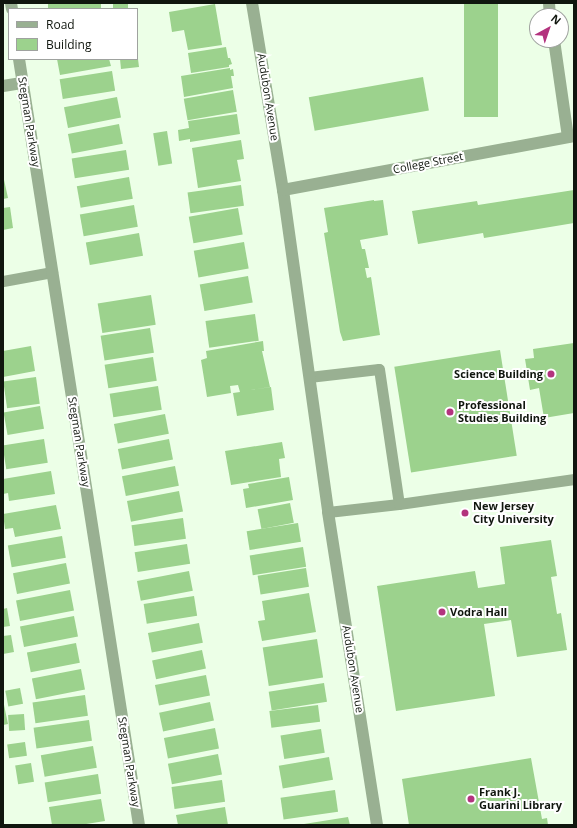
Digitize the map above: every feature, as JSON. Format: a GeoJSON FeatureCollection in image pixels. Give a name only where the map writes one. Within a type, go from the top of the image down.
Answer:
{"type":"FeatureCollection","features":[{"type":"Feature","properties":{"kind":"street","name":"Audubon Avenue"},"geometry":{"type":"LineString","coordinates":[[252,3],[283,190],[328,512],[377,825]]}},
{"type":"Feature","properties":{"kind":"street"},"geometry":{"type":"LineString","coordinates":[[555,48],[571,136]]}},
{"type":"Feature","properties":{"kind":"street","name":"Stegman Parkway"},"geometry":{"type":"LineString","coordinates":[[19,60],[139,825]]}},
{"type":"Feature","properties":{"kind":"street"},"geometry":{"type":"LineString","coordinates":[[3,86],[22,83]]}},
{"type":"Feature","properties":{"kind":"street","name":"College Street"},"geometry":{"type":"LineString","coordinates":[[283,190],[571,136]]}},
{"type":"Feature","properties":{"kind":"lane"},"geometry":{"type":"LineString","coordinates":[[3,281],[52,272]]}},
{"type":"Feature","properties":{"kind":"lane"},"geometry":{"type":"LineString","coordinates":[[309,377],[379,369],[400,504]]}},
{"type":"Feature","properties":{"kind":"lane"},"geometry":{"type":"LineString","coordinates":[[328,512],[400,504],[574,479]]}},
{"type":"Feature","properties":{"kind":"building"},"geometry":{"type":"Polygon","coordinates":[[[48,3],[101,3],[101,8],[48,8],[48,3]]]}},
{"type":"Feature","properties":{"kind":"building"},"geometry":{"type":"Polygon","coordinates":[[[113,3],[128,3],[128,8],[113,8],[113,3]]]}},
{"type":"Feature","properties":{"kind":"building"},"geometry":{"type":"Polygon","coordinates":[[[464,3],[498,3],[498,117],[464,117],[464,3]]]}},
{"type":"Feature","properties":{"kind":"building"},"geometry":{"type":"Polygon","coordinates":[[[215,4],[222,45],[188,50],[184,30],[172,32],[169,12],[215,4]]]}},
{"type":"Feature","properties":{"kind":"building"},"geometry":{"type":"Polygon","coordinates":[[[226,47],[228,58],[230,58],[232,64],[229,65],[229,67],[191,73],[188,53],[226,47]]]}},
{"type":"Feature","properties":{"kind":"building"},"geometry":{"type":"Polygon","coordinates":[[[138,59],[139,67],[121,69],[120,60],[138,59]]]}},
{"type":"Feature","properties":{"kind":"building"},"geometry":{"type":"Polygon","coordinates":[[[57,60],[109,60],[111,66],[60,75],[57,60]]]}},
{"type":"Feature","properties":{"kind":"building"},"geometry":{"type":"Polygon","coordinates":[[[230,68],[230,70],[233,69],[234,76],[231,76],[233,88],[184,97],[181,76],[230,68]]]}},
{"type":"Feature","properties":{"kind":"building"},"geometry":{"type":"Polygon","coordinates":[[[112,71],[115,91],[63,99],[60,79],[112,71]]]}},
{"type":"Feature","properties":{"kind":"building"},"geometry":{"type":"Polygon","coordinates":[[[423,77],[429,110],[315,131],[309,97],[423,77]]]}},
{"type":"Feature","properties":{"kind":"building"},"geometry":{"type":"Polygon","coordinates":[[[233,90],[237,112],[188,120],[184,99],[233,90]]]}},
{"type":"Feature","properties":{"kind":"building"},"geometry":{"type":"Polygon","coordinates":[[[117,97],[121,118],[68,128],[64,107],[117,97]]]}},
{"type":"Feature","properties":{"kind":"building"},"geometry":{"type":"Polygon","coordinates":[[[237,114],[240,134],[190,142],[190,139],[179,141],[178,130],[189,128],[188,121],[237,114]]]}},
{"type":"Feature","properties":{"kind":"building"},"geometry":{"type":"Polygon","coordinates":[[[119,124],[123,144],[72,154],[68,134],[119,124]]]}},
{"type":"Feature","properties":{"kind":"building"},"geometry":{"type":"Polygon","coordinates":[[[167,131],[172,164],[158,166],[153,133],[167,131]]]}},
{"type":"Feature","properties":{"kind":"building"},"geometry":{"type":"Polygon","coordinates":[[[241,140],[244,159],[237,160],[241,181],[198,188],[192,148],[241,140]]]}},
{"type":"Feature","properties":{"kind":"building"},"geometry":{"type":"Polygon","coordinates":[[[126,150],[129,170],[75,178],[72,159],[126,150]]]}},
{"type":"Feature","properties":{"kind":"building"},"geometry":{"type":"Polygon","coordinates":[[[3,175],[8,198],[3,199],[3,175]]]}},
{"type":"Feature","properties":{"kind":"building"},"geometry":{"type":"Polygon","coordinates":[[[129,177],[133,199],[81,208],[77,186],[129,177]]]}},
{"type":"Feature","properties":{"kind":"building"},"geometry":{"type":"Polygon","coordinates":[[[241,185],[244,206],[190,213],[188,193],[241,185]]]}},
{"type":"Feature","properties":{"kind":"building"},"geometry":{"type":"Polygon","coordinates":[[[574,190],[574,223],[484,238],[483,233],[418,244],[412,211],[477,201],[478,205],[574,190]]]}},
{"type":"Feature","properties":{"kind":"building"},"geometry":{"type":"Polygon","coordinates":[[[374,200],[383,200],[388,235],[360,240],[362,249],[365,249],[369,268],[365,268],[367,278],[371,277],[380,335],[343,341],[340,332],[324,233],[328,232],[324,208],[374,200]]]}},
{"type":"Feature","properties":{"kind":"building"},"geometry":{"type":"Polygon","coordinates":[[[134,205],[138,227],[84,236],[80,215],[134,205]]]}},
{"type":"Feature","properties":{"kind":"building"},"geometry":{"type":"Polygon","coordinates":[[[10,207],[13,228],[3,230],[3,208],[10,207]]]}},
{"type":"Feature","properties":{"kind":"building"},"geometry":{"type":"Polygon","coordinates":[[[238,208],[243,235],[193,243],[189,217],[238,208]]]}},
{"type":"Feature","properties":{"kind":"building"},"geometry":{"type":"Polygon","coordinates":[[[139,233],[143,256],[90,265],[86,242],[139,233]]]}},
{"type":"Feature","properties":{"kind":"building"},"geometry":{"type":"Polygon","coordinates":[[[244,242],[249,269],[198,277],[194,251],[244,242]]]}},
{"type":"Feature","properties":{"kind":"building"},"geometry":{"type":"Polygon","coordinates":[[[248,276],[253,303],[204,311],[200,285],[248,276]]]}},
{"type":"Feature","properties":{"kind":"building"},"geometry":{"type":"Polygon","coordinates":[[[151,295],[156,325],[102,333],[98,303],[151,295]]]}},
{"type":"Feature","properties":{"kind":"building"},"geometry":{"type":"Polygon","coordinates":[[[255,314],[259,341],[209,348],[205,321],[255,314]]]}},
{"type":"Feature","properties":{"kind":"building"},"geometry":{"type":"Polygon","coordinates":[[[150,328],[154,353],[105,361],[101,336],[150,328]]]}},
{"type":"Feature","properties":{"kind":"building"},"geometry":{"type":"Polygon","coordinates":[[[263,341],[264,351],[262,351],[270,387],[250,390],[271,387],[274,410],[237,416],[233,393],[240,392],[238,385],[230,386],[231,393],[207,397],[201,360],[207,358],[206,351],[263,341]]]}},
{"type":"Feature","properties":{"kind":"building","name":"Science Building"},"geometry":{"type":"Polygon","coordinates":[[[574,343],[574,413],[544,418],[539,388],[530,390],[525,359],[534,358],[533,349],[574,343]]]}},
{"type":"Feature","properties":{"kind":"building"},"geometry":{"type":"Polygon","coordinates":[[[31,346],[35,371],[3,377],[3,351],[31,346]]]}},
{"type":"Feature","properties":{"kind":"building","name":"Professional Studies Building"},"geometry":{"type":"Polygon","coordinates":[[[500,350],[517,456],[411,472],[394,367],[500,350]]]}},
{"type":"Feature","properties":{"kind":"building"},"geometry":{"type":"Polygon","coordinates":[[[153,357],[157,381],[108,388],[105,365],[153,357]]]}},
{"type":"Feature","properties":{"kind":"building"},"geometry":{"type":"Polygon","coordinates":[[[36,377],[40,404],[7,408],[3,382],[36,377]]]}},
{"type":"Feature","properties":{"kind":"building"},"geometry":{"type":"Polygon","coordinates":[[[158,386],[162,410],[113,417],[110,394],[158,386]]]}},
{"type":"Feature","properties":{"kind":"building"},"geometry":{"type":"Polygon","coordinates":[[[40,406],[44,429],[8,435],[4,412],[40,406]]]}},
{"type":"Feature","properties":{"kind":"building"},"geometry":{"type":"Polygon","coordinates":[[[165,414],[169,434],[118,444],[114,424],[165,414]]]}},
{"type":"Feature","properties":{"kind":"building"},"geometry":{"type":"Polygon","coordinates":[[[44,439],[48,463],[6,469],[3,445],[44,439]]]}},
{"type":"Feature","properties":{"kind":"building"},"geometry":{"type":"Polygon","coordinates":[[[169,439],[173,460],[122,470],[118,449],[169,439]]]}},
{"type":"Feature","properties":{"kind":"building"},"geometry":{"type":"Polygon","coordinates":[[[282,442],[285,458],[279,459],[281,477],[231,485],[225,451],[282,442]]]}},
{"type":"Feature","properties":{"kind":"building"},"geometry":{"type":"Polygon","coordinates":[[[175,466],[179,486],[126,496],[122,476],[175,466]]]}},
{"type":"Feature","properties":{"kind":"building"},"geometry":{"type":"Polygon","coordinates":[[[51,471],[55,494],[9,501],[8,493],[3,494],[3,479],[51,471]]]}},
{"type":"Feature","properties":{"kind":"building"},"geometry":{"type":"Polygon","coordinates":[[[289,477],[293,500],[246,508],[243,489],[249,488],[248,484],[289,477]]]}},
{"type":"Feature","properties":{"kind":"building"},"geometry":{"type":"Polygon","coordinates":[[[179,491],[183,512],[131,522],[127,501],[179,491]]]}},
{"type":"Feature","properties":{"kind":"building"},"geometry":{"type":"Polygon","coordinates":[[[290,503],[294,523],[261,529],[258,509],[290,503]]]}},
{"type":"Feature","properties":{"kind":"building"},"geometry":{"type":"Polygon","coordinates":[[[56,505],[61,529],[15,537],[13,528],[5,529],[3,514],[56,505]]]}},
{"type":"Feature","properties":{"kind":"building"},"geometry":{"type":"Polygon","coordinates":[[[183,518],[186,539],[134,546],[132,525],[183,518]]]}},
{"type":"Feature","properties":{"kind":"building"},"geometry":{"type":"Polygon","coordinates":[[[298,523],[301,542],[250,550],[247,531],[298,523]]]}},
{"type":"Feature","properties":{"kind":"building"},"geometry":{"type":"Polygon","coordinates":[[[62,536],[66,558],[12,567],[8,546],[62,536]]]}},
{"type":"Feature","properties":{"kind":"building","name":"Vodra Hall"},"geometry":{"type":"Polygon","coordinates":[[[551,540],[557,576],[551,577],[557,614],[561,613],[567,650],[517,657],[511,620],[484,624],[495,696],[396,711],[377,586],[475,571],[478,588],[505,584],[500,547],[551,540]]]}},
{"type":"Feature","properties":{"kind":"building"},"geometry":{"type":"Polygon","coordinates":[[[187,544],[190,564],[138,572],[135,552],[187,544]]]}},
{"type":"Feature","properties":{"kind":"building"},"geometry":{"type":"Polygon","coordinates":[[[303,547],[306,567],[253,575],[250,555],[303,547]]]}},
{"type":"Feature","properties":{"kind":"building"},"geometry":{"type":"Polygon","coordinates":[[[66,563],[70,584],[17,594],[13,573],[66,563]]]}},
{"type":"Feature","properties":{"kind":"building"},"geometry":{"type":"Polygon","coordinates":[[[306,568],[309,587],[261,594],[258,576],[306,568]]]}},
{"type":"Feature","properties":{"kind":"building"},"geometry":{"type":"Polygon","coordinates":[[[189,571],[193,591],[141,601],[137,581],[189,571]]]}},
{"type":"Feature","properties":{"kind":"building"},"geometry":{"type":"Polygon","coordinates":[[[70,590],[74,611],[20,621],[16,600],[70,590]]]}},
{"type":"Feature","properties":{"kind":"building"},"geometry":{"type":"Polygon","coordinates":[[[309,593],[316,632],[262,641],[258,621],[265,620],[262,601],[309,593]]]}},
{"type":"Feature","properties":{"kind":"building"},"geometry":{"type":"Polygon","coordinates":[[[194,596],[197,616],[147,624],[144,604],[194,596]]]}},
{"type":"Feature","properties":{"kind":"building"},"geometry":{"type":"Polygon","coordinates":[[[7,608],[10,626],[3,627],[3,609],[7,608]]]}},
{"type":"Feature","properties":{"kind":"building"},"geometry":{"type":"Polygon","coordinates":[[[74,616],[78,637],[24,647],[20,626],[74,616]]]}},
{"type":"Feature","properties":{"kind":"building"},"geometry":{"type":"Polygon","coordinates":[[[199,623],[203,643],[152,653],[148,633],[199,623]]]}},
{"type":"Feature","properties":{"kind":"building"},"geometry":{"type":"Polygon","coordinates":[[[11,635],[14,652],[3,654],[3,636],[11,635]]]}},
{"type":"Feature","properties":{"kind":"building"},"geometry":{"type":"Polygon","coordinates":[[[317,639],[323,678],[269,686],[263,648],[317,639]]]}},
{"type":"Feature","properties":{"kind":"building"},"geometry":{"type":"Polygon","coordinates":[[[76,643],[80,663],[31,672],[27,653],[76,643]]]}},
{"type":"Feature","properties":{"kind":"building"},"geometry":{"type":"Polygon","coordinates":[[[202,650],[206,669],[156,679],[152,661],[202,650]]]}},
{"type":"Feature","properties":{"kind":"building"},"geometry":{"type":"Polygon","coordinates":[[[81,669],[85,690],[36,699],[32,679],[81,669]]]}},
{"type":"Feature","properties":{"kind":"building"},"geometry":{"type":"Polygon","coordinates":[[[206,675],[210,696],[159,706],[155,685],[206,675]]]}},
{"type":"Feature","properties":{"kind":"building"},"geometry":{"type":"Polygon","coordinates":[[[324,683],[327,702],[272,711],[269,692],[324,683]]]}},
{"type":"Feature","properties":{"kind":"building"},"geometry":{"type":"Polygon","coordinates":[[[20,688],[23,704],[8,707],[5,691],[20,688]]]}},
{"type":"Feature","properties":{"kind":"building"},"geometry":{"type":"Polygon","coordinates":[[[85,695],[88,716],[35,723],[33,702],[85,695]]]}},
{"type":"Feature","properties":{"kind":"building"},"geometry":{"type":"Polygon","coordinates":[[[3,700],[8,724],[3,725],[3,700]]]}},
{"type":"Feature","properties":{"kind":"building"},"geometry":{"type":"Polygon","coordinates":[[[210,702],[214,721],[163,731],[159,713],[210,702]]]}},
{"type":"Feature","properties":{"kind":"building"},"geometry":{"type":"Polygon","coordinates":[[[318,705],[320,722],[271,728],[269,711],[318,705]]]}},
{"type":"Feature","properties":{"kind":"building"},"geometry":{"type":"Polygon","coordinates":[[[24,714],[25,730],[9,731],[8,715],[24,714]]]}},
{"type":"Feature","properties":{"kind":"building"},"geometry":{"type":"Polygon","coordinates":[[[89,720],[92,741],[36,749],[34,728],[89,720]]]}},
{"type":"Feature","properties":{"kind":"building"},"geometry":{"type":"Polygon","coordinates":[[[215,728],[219,749],[168,759],[164,738],[215,728]]]}},
{"type":"Feature","properties":{"kind":"building"},"geometry":{"type":"Polygon","coordinates":[[[321,729],[325,753],[284,759],[281,735],[321,729]]]}},
{"type":"Feature","properties":{"kind":"building"},"geometry":{"type":"Polygon","coordinates":[[[25,742],[27,756],[9,758],[7,745],[25,742]]]}},
{"type":"Feature","properties":{"kind":"building"},"geometry":{"type":"Polygon","coordinates":[[[93,746],[97,768],[45,777],[41,755],[93,746]]]}},
{"type":"Feature","properties":{"kind":"building"},"geometry":{"type":"Polygon","coordinates":[[[218,754],[222,775],[172,784],[168,764],[218,754]]]}},
{"type":"Feature","properties":{"kind":"building"},"geometry":{"type":"Polygon","coordinates":[[[329,757],[333,780],[283,789],[279,766],[329,757]]]}},
{"type":"Feature","properties":{"kind":"building","name":"Frank J. Guarini Library"},"geometry":{"type":"Polygon","coordinates":[[[531,758],[542,819],[547,818],[548,825],[409,825],[402,779],[531,758]]]}},
{"type":"Feature","properties":{"kind":"building"},"geometry":{"type":"Polygon","coordinates":[[[31,763],[34,782],[18,784],[15,766],[31,763]]]}},
{"type":"Feature","properties":{"kind":"building"},"geometry":{"type":"Polygon","coordinates":[[[98,774],[101,794],[48,802],[45,782],[98,774]]]}},
{"type":"Feature","properties":{"kind":"building"},"geometry":{"type":"Polygon","coordinates":[[[222,780],[225,802],[175,809],[171,787],[222,780]]]}},
{"type":"Feature","properties":{"kind":"building"},"geometry":{"type":"Polygon","coordinates":[[[335,790],[338,812],[284,819],[281,798],[335,790]]]}},
{"type":"Feature","properties":{"kind":"building"},"geometry":{"type":"Polygon","coordinates":[[[101,799],[105,821],[80,825],[52,825],[49,807],[101,799]]]}},
{"type":"Feature","properties":{"kind":"building"},"geometry":{"type":"Polygon","coordinates":[[[225,807],[228,825],[178,825],[176,815],[225,807]]]}},
{"type":"Feature","properties":{"kind":"building"},"geometry":{"type":"Polygon","coordinates":[[[348,817],[350,825],[304,825],[304,824],[348,817]]]}},
{"type":"Feature","properties":{"kind":"place","name":"Science Building"},"geometry":{"type":"Point","coordinates":[551,374]}},
{"type":"Feature","properties":{"kind":"place","name":"Professional Studies Building"},"geometry":{"type":"Point","coordinates":[450,412]}},
{"type":"Feature","properties":{"kind":"place","name":"New Jersey City University"},"geometry":{"type":"Point","coordinates":[465,513]}},
{"type":"Feature","properties":{"kind":"place","name":"Vodra Hall"},"geometry":{"type":"Point","coordinates":[442,612]}},
{"type":"Feature","properties":{"kind":"place","name":"Frank J. Guarini Library"},"geometry":{"type":"Point","coordinates":[471,799]}}]}
